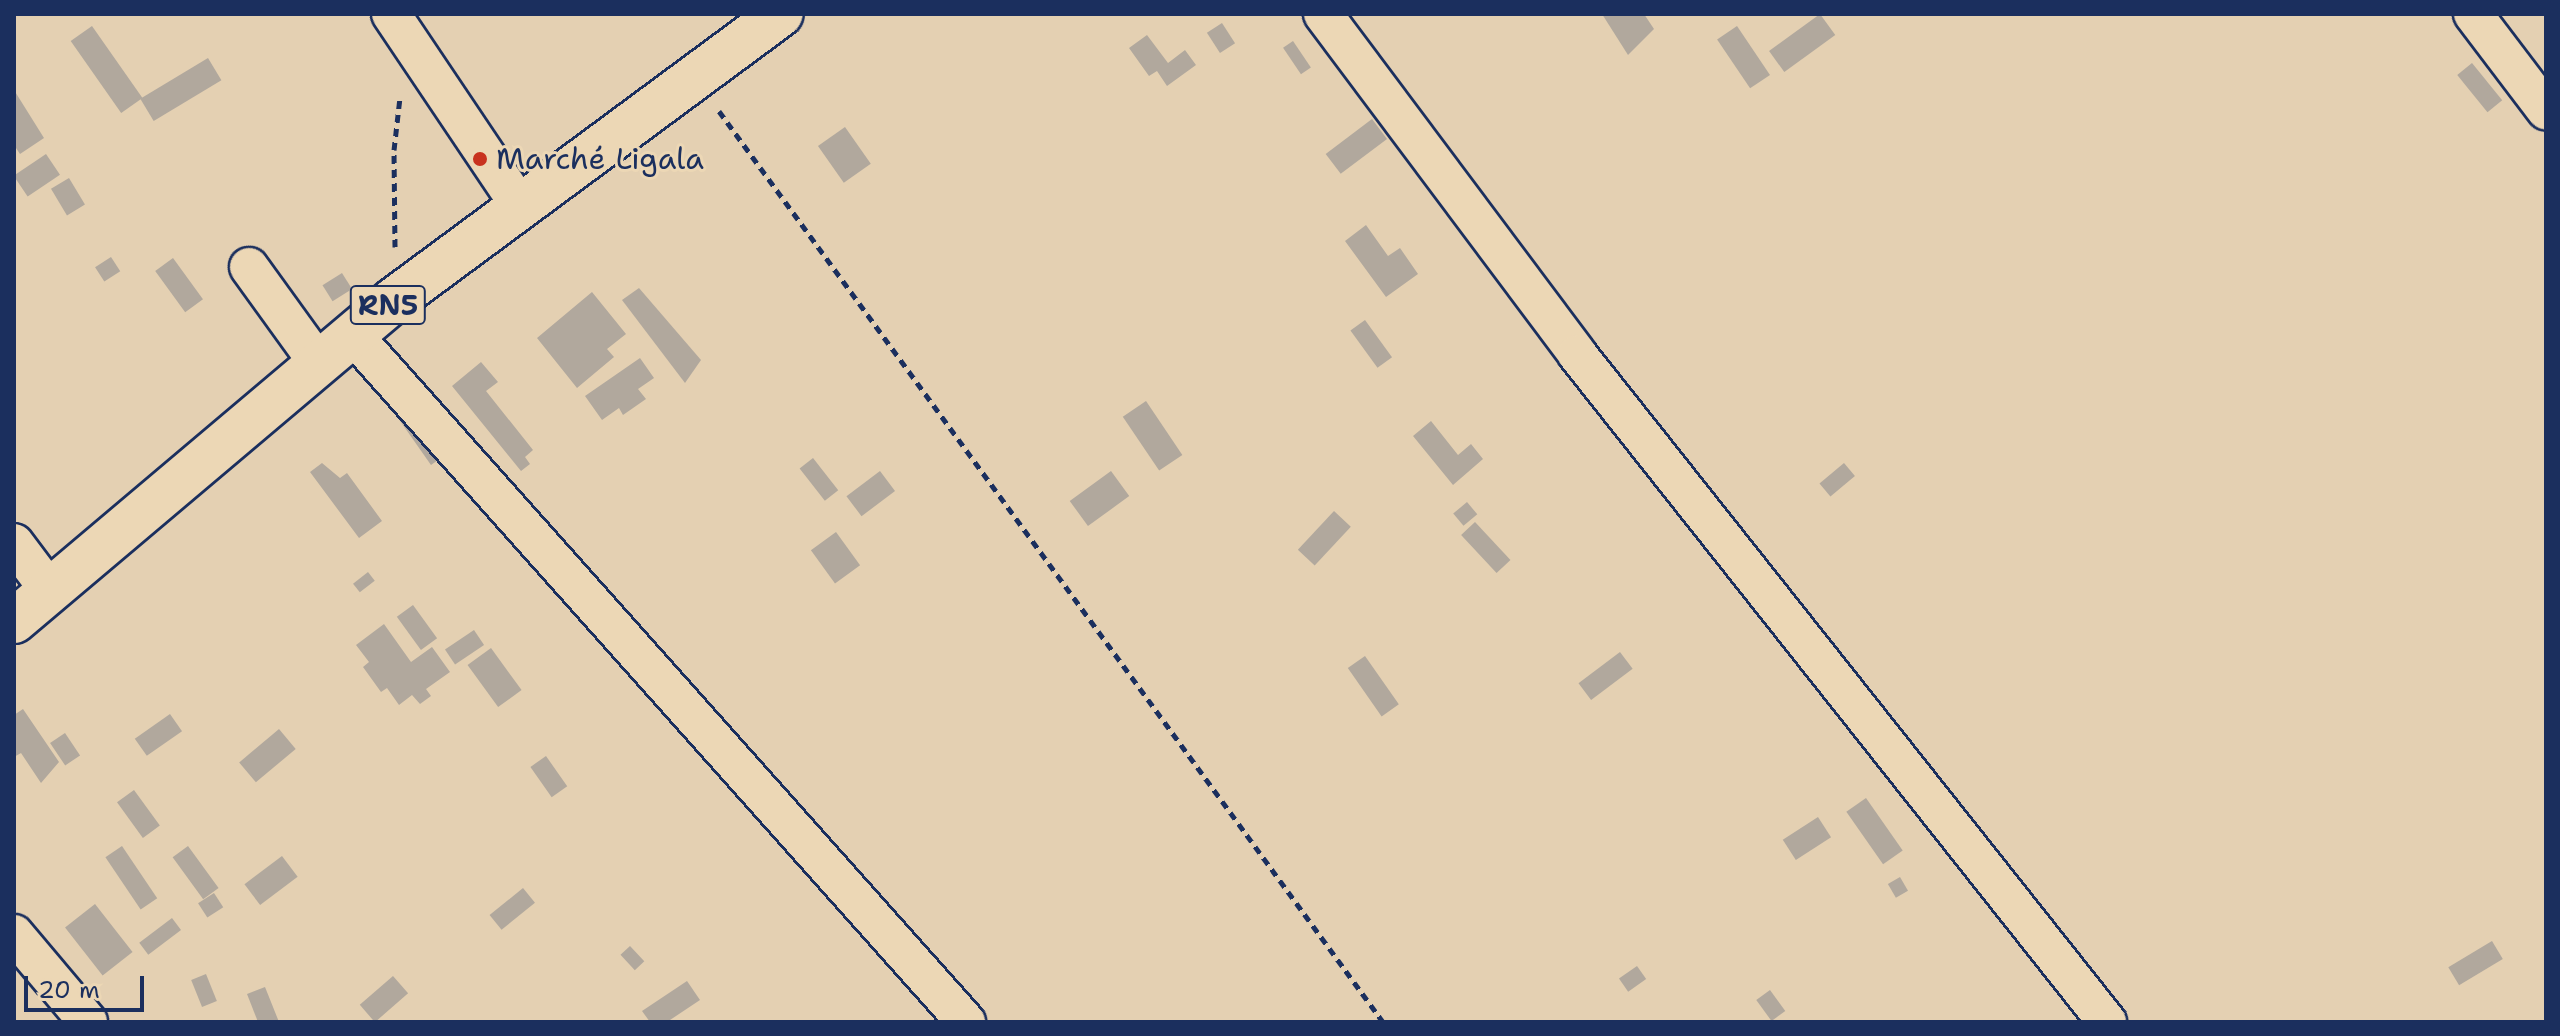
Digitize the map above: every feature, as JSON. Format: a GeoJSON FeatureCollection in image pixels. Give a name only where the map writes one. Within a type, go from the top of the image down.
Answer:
{"type":"FeatureCollection","features":[{"type":"Feature","properties":{"kind":"highway","name":"RN5"},"geometry":{"type":"LineString","coordinates":[[14,621],[394,300],[781,14]]}},
{"type":"Feature","properties":{"kind":"street"},"geometry":{"type":"LineString","coordinates":[[391,14],[520,206]]}},
{"type":"Feature","properties":{"kind":"street"},"geometry":{"type":"LineString","coordinates":[[1323,14],[1577,354],[2107,1022]]}},
{"type":"Feature","properties":{"kind":"street"},"geometry":{"type":"LineString","coordinates":[[2473,14],[2546,110]]}},
{"type":"Feature","properties":{"kind":"street"},"geometry":{"type":"LineString","coordinates":[[249,267],[319,364]]}},
{"type":"Feature","properties":{"kind":"street"},"geometry":{"type":"LineString","coordinates":[[353,335],[966,1022]]}},
{"type":"Feature","properties":{"kind":"street"},"geometry":{"type":"LineString","coordinates":[[14,543],[50,591]]}},
{"type":"Feature","properties":{"kind":"street"},"geometry":{"type":"LineString","coordinates":[[14,934],[88,1022]]}},
{"type":"Feature","properties":{"kind":"path"},"geometry":{"type":"LineString","coordinates":[[394,300],[394,150],[401,85],[413,46]]}},
{"type":"Feature","properties":{"kind":"path"},"geometry":{"type":"LineString","coordinates":[[694,78],[1383,1022]]}},
{"type":"Feature","properties":{"kind":"building"},"geometry":{"type":"Polygon","coordinates":[[[1602,14],[1644,14],[1654,29],[1628,55],[1602,14]]]}},
{"type":"Feature","properties":{"kind":"building"},"geometry":{"type":"Polygon","coordinates":[[[1820,14],[1835,35],[1784,72],[1769,51],[1820,14]]]}},
{"type":"Feature","properties":{"kind":"building"},"geometry":{"type":"Polygon","coordinates":[[[1222,23],[1235,43],[1220,53],[1207,33],[1222,23]]]}},
{"type":"Feature","properties":{"kind":"building"},"geometry":{"type":"Polygon","coordinates":[[[92,26],[142,98],[121,113],[71,41],[92,26]]]}},
{"type":"Feature","properties":{"kind":"building"},"geometry":{"type":"Polygon","coordinates":[[[1737,26],[1770,75],[1750,88],[1717,39],[1737,26]]]}},
{"type":"Feature","properties":{"kind":"building"},"geometry":{"type":"Polygon","coordinates":[[[1147,35],[1168,63],[1185,50],[1196,65],[1167,86],[1157,71],[1149,76],[1129,48],[1147,35]]]}},
{"type":"Feature","properties":{"kind":"building"},"geometry":{"type":"Polygon","coordinates":[[[1293,41],[1311,68],[1301,74],[1283,48],[1293,41]]]}},
{"type":"Feature","properties":{"kind":"building"},"geometry":{"type":"Polygon","coordinates":[[[208,58],[221,80],[154,121],[140,99],[208,58]]]}},
{"type":"Feature","properties":{"kind":"building"},"geometry":{"type":"Polygon","coordinates":[[[2472,63],[2502,100],[2487,112],[2457,75],[2472,63]]]}},
{"type":"Feature","properties":{"kind":"building"},"geometry":{"type":"Polygon","coordinates":[[[14,90],[44,138],[20,154],[14,145],[14,90]]]}},
{"type":"Feature","properties":{"kind":"building"},"geometry":{"type":"Polygon","coordinates":[[[1372,119],[1387,139],[1341,174],[1326,154],[1372,119]]]}},
{"type":"Feature","properties":{"kind":"building"},"geometry":{"type":"Polygon","coordinates":[[[845,127],[871,164],[844,183],[818,146],[845,127]]]}},
{"type":"Feature","properties":{"kind":"building"},"geometry":{"type":"Polygon","coordinates":[[[46,154],[60,175],[28,197],[14,176],[46,154]]]}},
{"type":"Feature","properties":{"kind":"building"},"geometry":{"type":"Polygon","coordinates":[[[69,178],[85,205],[67,215],[51,189],[69,178]]]}},
{"type":"Feature","properties":{"kind":"building"},"geometry":{"type":"Polygon","coordinates":[[[1366,225],[1388,256],[1400,248],[1418,274],[1386,297],[1345,241],[1366,225]]]}},
{"type":"Feature","properties":{"kind":"building"},"geometry":{"type":"Polygon","coordinates":[[[111,257],[120,271],[104,282],[95,267],[111,257]]]}},
{"type":"Feature","properties":{"kind":"building"},"geometry":{"type":"Polygon","coordinates":[[[173,258],[203,299],[185,312],[155,271],[173,258]]]}},
{"type":"Feature","properties":{"kind":"building"},"geometry":{"type":"Polygon","coordinates":[[[342,273],[352,289],[333,301],[322,285],[342,273]]]}},
{"type":"Feature","properties":{"kind":"building"},"geometry":{"type":"Polygon","coordinates":[[[639,288],[701,360],[685,383],[622,300],[639,288]]]}},
{"type":"Feature","properties":{"kind":"building"},"geometry":{"type":"Polygon","coordinates":[[[592,292],[626,334],[607,349],[614,357],[577,388],[537,338],[592,292]]]}},
{"type":"Feature","properties":{"kind":"building"},"geometry":{"type":"Polygon","coordinates":[[[1365,320],[1392,357],[1377,368],[1350,331],[1365,320]]]}},
{"type":"Feature","properties":{"kind":"building"},"geometry":{"type":"Polygon","coordinates":[[[640,358],[654,378],[638,389],[646,399],[623,415],[619,408],[602,420],[585,396],[640,358]]]}},
{"type":"Feature","properties":{"kind":"building"},"geometry":{"type":"Polygon","coordinates":[[[481,362],[498,382],[486,391],[533,450],[525,457],[530,464],[521,471],[452,386],[481,362]]]}},
{"type":"Feature","properties":{"kind":"building"},"geometry":{"type":"Polygon","coordinates":[[[1146,401],[1182,455],[1159,471],[1123,417],[1146,401]]]}},
{"type":"Feature","properties":{"kind":"building"},"geometry":{"type":"Polygon","coordinates":[[[415,409],[447,454],[431,465],[399,420],[415,409]]]}},
{"type":"Feature","properties":{"kind":"building"},"geometry":{"type":"Polygon","coordinates":[[[1431,421],[1458,455],[1471,444],[1483,459],[1453,485],[1413,436],[1431,421]]]}},
{"type":"Feature","properties":{"kind":"building"},"geometry":{"type":"Polygon","coordinates":[[[813,458],[838,490],[825,501],[800,468],[813,458]]]}},
{"type":"Feature","properties":{"kind":"building"},"geometry":{"type":"Polygon","coordinates":[[[322,463],[340,478],[347,473],[382,521],[359,538],[310,472],[322,463]]]}},
{"type":"Feature","properties":{"kind":"building"},"geometry":{"type":"Polygon","coordinates":[[[1844,463],[1855,476],[1830,497],[1819,484],[1844,463]]]}},
{"type":"Feature","properties":{"kind":"building"},"geometry":{"type":"Polygon","coordinates":[[[880,471],[895,491],[862,516],[846,496],[880,471]]]}},
{"type":"Feature","properties":{"kind":"building"},"geometry":{"type":"Polygon","coordinates":[[[1111,471],[1129,496],[1088,526],[1070,501],[1111,471]]]}},
{"type":"Feature","properties":{"kind":"building"},"geometry":{"type":"Polygon","coordinates":[[[1467,502],[1477,514],[1463,526],[1453,514],[1467,502]]]}},
{"type":"Feature","properties":{"kind":"building"},"geometry":{"type":"Polygon","coordinates":[[[1334,511],[1351,527],[1315,565],[1298,550],[1334,511]]]}},
{"type":"Feature","properties":{"kind":"building"},"geometry":{"type":"Polygon","coordinates":[[[1475,522],[1510,560],[1497,573],[1461,535],[1475,522]]]}},
{"type":"Feature","properties":{"kind":"building"},"geometry":{"type":"Polygon","coordinates":[[[836,532],[860,565],[835,583],[811,550],[836,532]]]}},
{"type":"Feature","properties":{"kind":"building"},"geometry":{"type":"Polygon","coordinates":[[[368,572],[375,581],[360,592],[353,584],[368,572]]]}},
{"type":"Feature","properties":{"kind":"building"},"geometry":{"type":"Polygon","coordinates":[[[413,605],[437,638],[421,650],[397,617],[413,605]]]}},
{"type":"Feature","properties":{"kind":"building"},"geometry":{"type":"Polygon","coordinates":[[[384,624],[411,662],[432,647],[450,672],[426,689],[431,696],[420,704],[412,695],[399,705],[387,688],[381,692],[363,667],[369,662],[356,645],[384,624]]]}},
{"type":"Feature","properties":{"kind":"building"},"geometry":{"type":"Polygon","coordinates":[[[474,630],[484,645],[455,664],[445,650],[474,630]]]}},
{"type":"Feature","properties":{"kind":"building"},"geometry":{"type":"Polygon","coordinates":[[[491,648],[522,690],[498,707],[468,665],[491,648]]]}},
{"type":"Feature","properties":{"kind":"building"},"geometry":{"type":"Polygon","coordinates":[[[1620,652],[1633,669],[1591,700],[1578,683],[1620,652]]]}},
{"type":"Feature","properties":{"kind":"building"},"geometry":{"type":"Polygon","coordinates":[[[1365,656],[1399,704],[1382,716],[1348,668],[1365,656]]]}},
{"type":"Feature","properties":{"kind":"building"},"geometry":{"type":"Polygon","coordinates":[[[23,709],[59,762],[41,783],[21,753],[14,757],[14,715],[23,709]]]}},
{"type":"Feature","properties":{"kind":"building"},"geometry":{"type":"Polygon","coordinates":[[[170,714],[182,731],[147,756],[135,739],[170,714]]]}},
{"type":"Feature","properties":{"kind":"building"},"geometry":{"type":"Polygon","coordinates":[[[279,729],[296,749],[256,782],[239,762],[279,729]]]}},
{"type":"Feature","properties":{"kind":"building"},"geometry":{"type":"Polygon","coordinates":[[[65,733],[80,755],[65,765],[50,743],[65,733]]]}},
{"type":"Feature","properties":{"kind":"building"},"geometry":{"type":"Polygon","coordinates":[[[546,756],[567,786],[552,797],[530,767],[546,756]]]}},
{"type":"Feature","properties":{"kind":"building"},"geometry":{"type":"Polygon","coordinates":[[[134,790],[160,826],[143,838],[117,802],[134,790]]]}},
{"type":"Feature","properties":{"kind":"building"},"geometry":{"type":"Polygon","coordinates":[[[1866,798],[1903,850],[1883,864],[1846,812],[1866,798]]]}},
{"type":"Feature","properties":{"kind":"building"},"geometry":{"type":"Polygon","coordinates":[[[1818,817],[1831,837],[1796,860],[1783,840],[1818,817]]]}},
{"type":"Feature","properties":{"kind":"building"},"geometry":{"type":"Polygon","coordinates":[[[122,846],[157,898],[141,909],[105,857],[122,846]]]}},
{"type":"Feature","properties":{"kind":"building"},"geometry":{"type":"Polygon","coordinates":[[[188,846],[219,888],[203,899],[173,857],[188,846]]]}},
{"type":"Feature","properties":{"kind":"building"},"geometry":{"type":"Polygon","coordinates":[[[282,856],[298,877],[260,905],[244,884],[282,856]]]}},
{"type":"Feature","properties":{"kind":"building"},"geometry":{"type":"Polygon","coordinates":[[[1900,877],[1908,891],[1896,898],[1888,884],[1900,877]]]}},
{"type":"Feature","properties":{"kind":"building"},"geometry":{"type":"Polygon","coordinates":[[[523,888],[535,903],[502,930],[490,915],[523,888]]]}},
{"type":"Feature","properties":{"kind":"building"},"geometry":{"type":"Polygon","coordinates":[[[214,893],[223,907],[207,918],[198,903],[214,893]]]}},
{"type":"Feature","properties":{"kind":"building"},"geometry":{"type":"Polygon","coordinates":[[[95,904],[133,952],[103,975],[65,927],[95,904]]]}},
{"type":"Feature","properties":{"kind":"building"},"geometry":{"type":"Polygon","coordinates":[[[172,918],[181,930],[148,955],[139,943],[172,918]]]}},
{"type":"Feature","properties":{"kind":"building"},"geometry":{"type":"Polygon","coordinates":[[[2492,941],[2503,959],[2459,985],[2448,967],[2492,941]]]}},
{"type":"Feature","properties":{"kind":"building"},"geometry":{"type":"Polygon","coordinates":[[[630,946],[644,961],[635,970],[620,955],[630,946]]]}},
{"type":"Feature","properties":{"kind":"building"},"geometry":{"type":"Polygon","coordinates":[[[1637,966],[1646,979],[1628,992],[1619,979],[1637,966]]]}},
{"type":"Feature","properties":{"kind":"building"},"geometry":{"type":"Polygon","coordinates":[[[206,974],[217,1001],[202,1007],[191,980],[206,974]]]}},
{"type":"Feature","properties":{"kind":"building"},"geometry":{"type":"Polygon","coordinates":[[[393,976],[408,993],[375,1022],[360,1005],[393,976]]]}},
{"type":"Feature","properties":{"kind":"building"},"geometry":{"type":"Polygon","coordinates":[[[687,981],[700,1000],[667,1022],[650,1022],[642,1011],[687,981]]]}},
{"type":"Feature","properties":{"kind":"building"},"geometry":{"type":"Polygon","coordinates":[[[265,987],[279,1022],[258,1022],[247,994],[265,987]]]}},
{"type":"Feature","properties":{"kind":"building"},"geometry":{"type":"Polygon","coordinates":[[[1770,990],[1785,1011],[1772,1021],[1756,1000],[1770,990]]]}},
{"type":"Feature","properties":{"kind":"place","name":"Marché Ligala"},"geometry":{"type":"Point","coordinates":[480,159]}}]}
